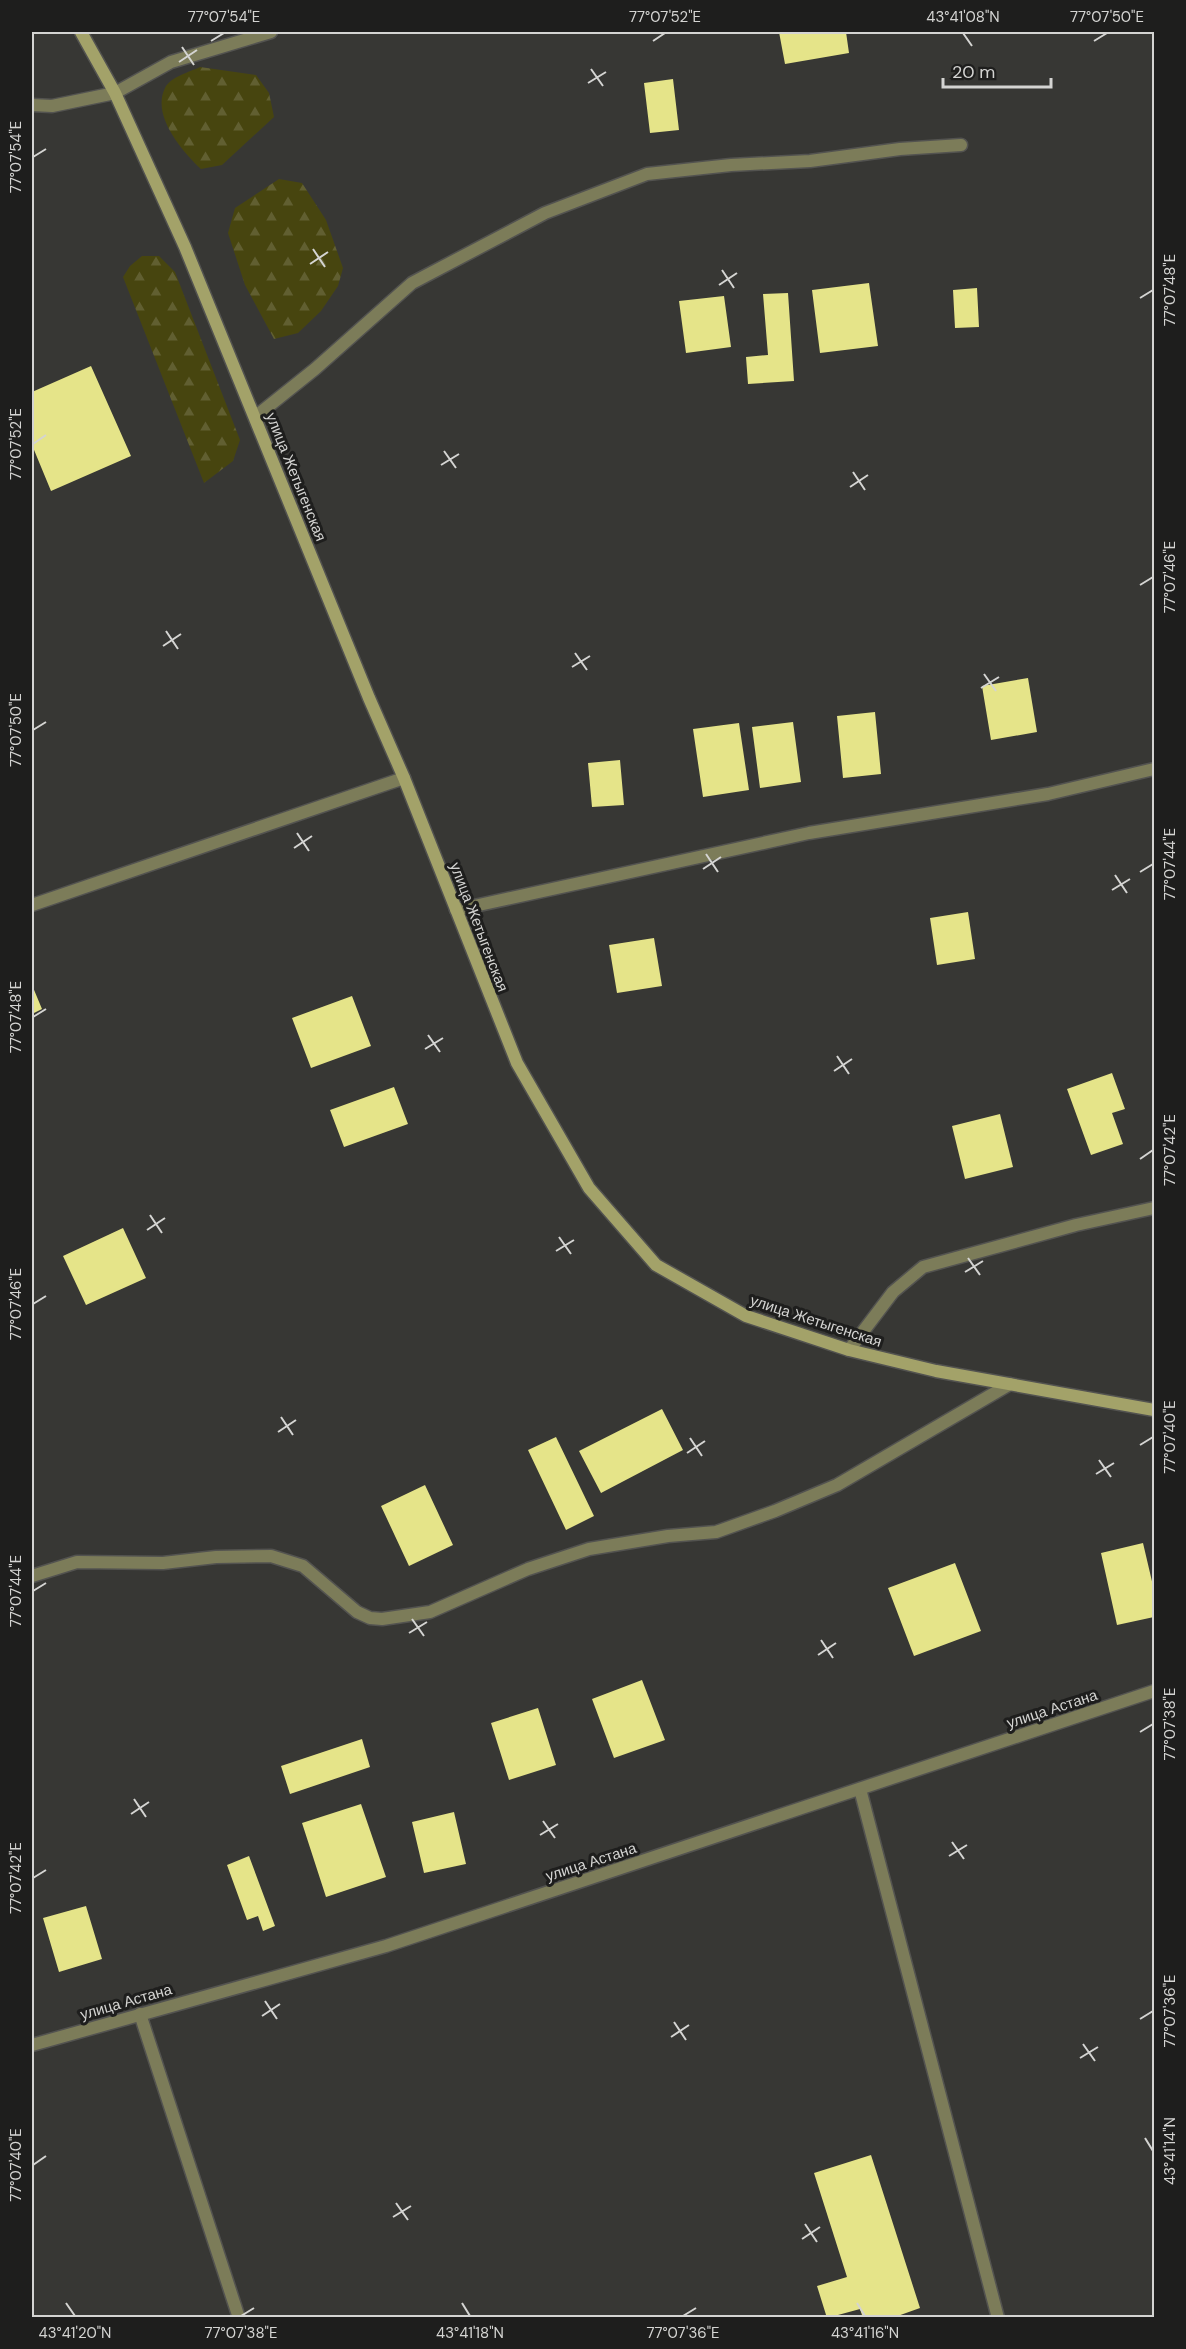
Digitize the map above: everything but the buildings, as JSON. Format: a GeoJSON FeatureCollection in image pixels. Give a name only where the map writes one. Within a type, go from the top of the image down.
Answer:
{"type":"FeatureCollection","features":[{"type":"Feature","properties":{"kind":"main road","name":"улица Жетыгенская"},"geometry":{"type":"LineString","coordinates":[[81,32],[115,93],[185,246],[404,778],[517,1064],[589,1188],[656,1265],[746,1316],[849,1350],[936,1371],[1155,1410]]}},
{"type":"Feature","properties":{"kind":"street"},"geometry":{"type":"LineString","coordinates":[[32,105],[52,106],[115,93],[171,62],[271,32]]}},
{"type":"Feature","properties":{"kind":"street"},"geometry":{"type":"LineString","coordinates":[[255,417],[315,369],[412,283],[545,213],[647,174],[731,165],[810,161],[900,149],[961,145]]}},
{"type":"Feature","properties":{"kind":"street"},"geometry":{"type":"LineString","coordinates":[[456,910],[809,833],[1048,794],[1155,769]]}},
{"type":"Feature","properties":{"kind":"street"},"geometry":{"type":"LineString","coordinates":[[32,905],[404,778]]}},
{"type":"Feature","properties":{"kind":"street"},"geometry":{"type":"LineString","coordinates":[[849,1350],[893,1292],[923,1267],[1076,1225],[1155,1208]]}},
{"type":"Feature","properties":{"kind":"street"},"geometry":{"type":"LineString","coordinates":[[32,1576],[77,1562],[163,1563],[216,1557],[271,1556],[303,1566],[357,1612],[370,1618],[382,1619],[430,1612],[528,1569],[589,1549],[668,1536],[716,1532],[775,1511],[837,1485],[1010,1384]]}},
{"type":"Feature","properties":{"kind":"street","name":"улица Астана"},"geometry":{"type":"LineString","coordinates":[[32,2045],[386,1946],[1155,1691]]}},
{"type":"Feature","properties":{"kind":"street"},"geometry":{"type":"LineString","coordinates":[[860,1789],[998,2318]]}},
{"type":"Feature","properties":{"kind":"street"},"geometry":{"type":"LineString","coordinates":[[140,2014],[239,2318]]}},
{"type":"Feature","properties":{"kind":"green space"},"geometry":{"type":"Polygon","coordinates":[[[200,67],[256,75],[269,93],[274,117],[222,165],[201,169],[171,133],[162,110],[162,99],[168,84],[181,75],[200,67]]]}},
{"type":"Feature","properties":{"kind":"green space"},"geometry":{"type":"Polygon","coordinates":[[[279,179],[302,183],[326,220],[343,268],[338,286],[321,311],[298,333],[274,339],[245,285],[228,233],[235,208],[279,179]]]}},
{"type":"Feature","properties":{"kind":"green space"},"geometry":{"type":"Polygon","coordinates":[[[142,256],[159,256],[175,272],[240,440],[233,461],[204,483],[123,277],[130,266],[142,256]]]}}]}
